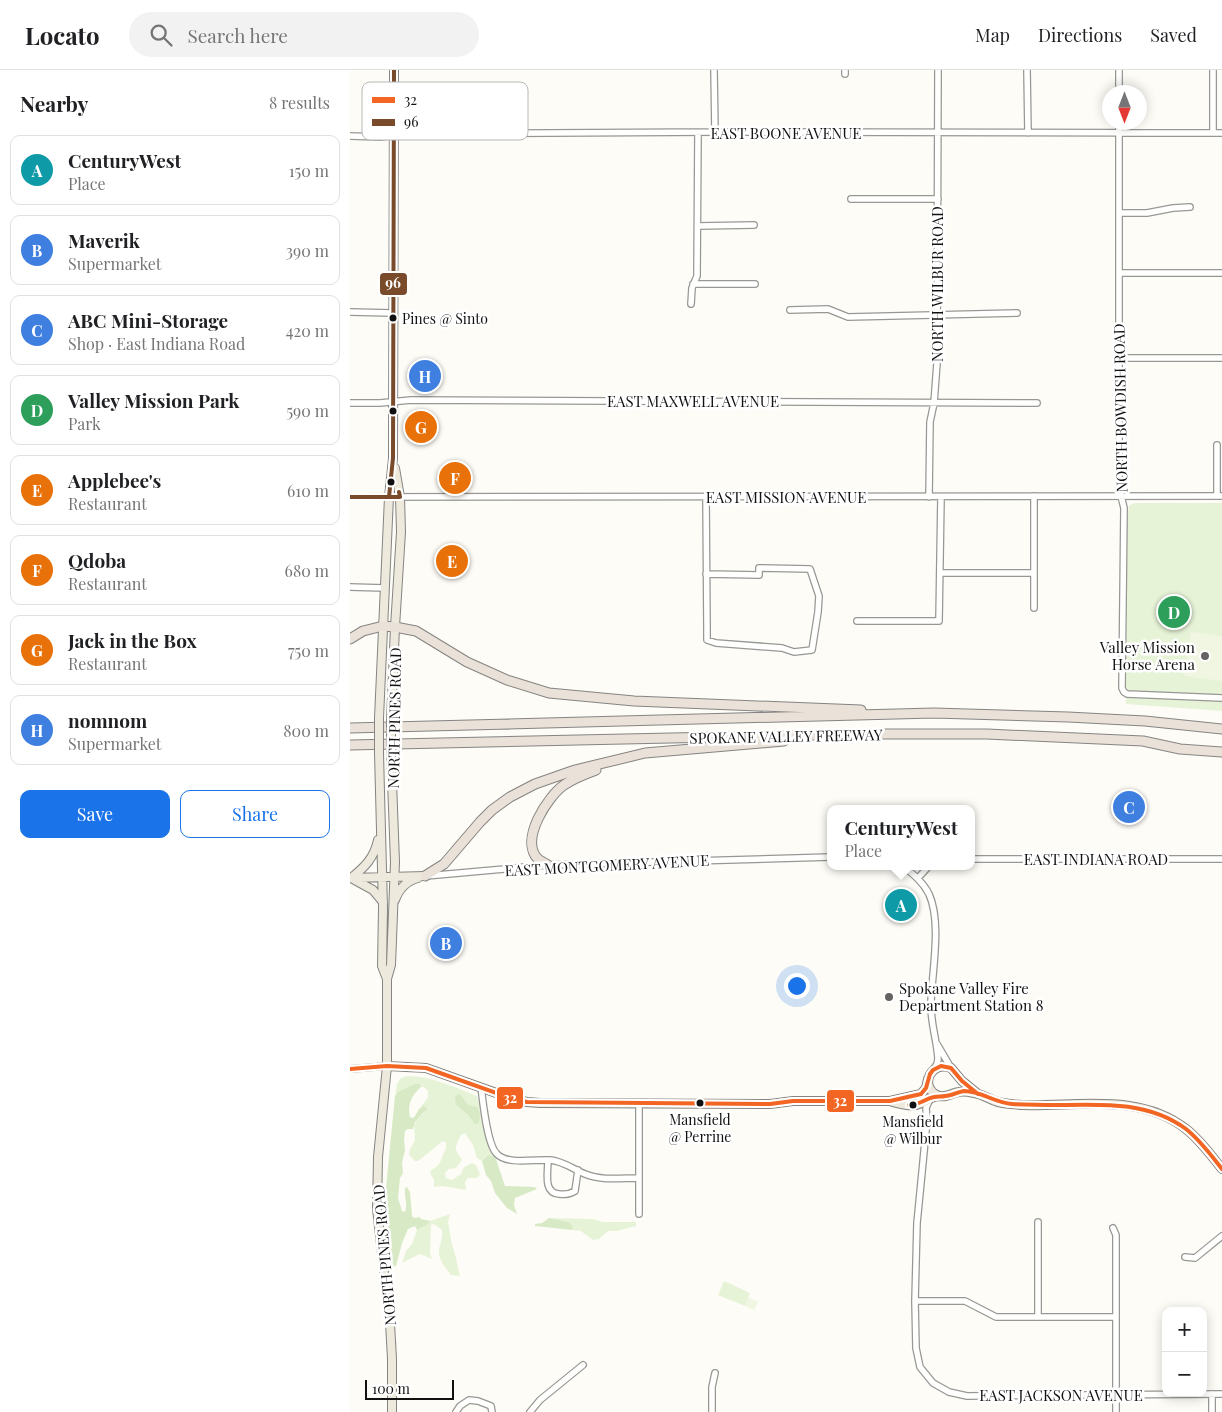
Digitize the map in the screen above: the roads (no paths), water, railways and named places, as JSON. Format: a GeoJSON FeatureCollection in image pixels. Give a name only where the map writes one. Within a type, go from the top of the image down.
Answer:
{"type":"FeatureCollection","features":[{"type":"Feature","properties":{"kind":"highway"},"geometry":{"type":"LineString","coordinates":[[350,639],[363,632],[383,626],[416,631],[467,662],[507,680],[549,693],[634,701],[934,714]]}},
{"type":"Feature","properties":{"kind":"highway","name":"SPOKANE VALLEY FREEWAY"},"geometry":{"type":"LineString","coordinates":[[350,728],[934,714],[1145,721],[1222,729]]}},
{"type":"Feature","properties":{"kind":"highway"},"geometry":{"type":"LineString","coordinates":[[425,876],[444,864],[480,822],[492,810],[510,797],[535,784],[575,770],[645,753],[861,734]]}},
{"type":"Feature","properties":{"kind":"highway","name":"SPOKANE VALLEY FREEWAY"},"geometry":{"type":"LineString","coordinates":[[350,745],[861,734],[987,734],[1142,741],[1180,749],[1222,752]]}},
{"type":"Feature","properties":{"kind":"highway"},"geometry":{"type":"LineString","coordinates":[[548,865],[538,858],[532,843],[537,821],[554,794],[573,780],[645,753]]}},
{"type":"Feature","properties":{"kind":"main road","name":"NORTH PINES ROAD"},"geometry":{"type":"LineString","coordinates":[[387,979],[382,966],[383,903],[379,718],[389,497],[393,458],[393,140]]}},
{"type":"Feature","properties":{"kind":"main road","name":"NORTH PINES ROAD"},"geometry":{"type":"LineString","coordinates":[[392,1412],[390,1323],[377,1209],[378,1157],[387,1066],[387,979],[391,965],[394,877],[391,754],[395,627],[401,532],[400,497],[393,458]]}},
{"type":"Feature","properties":{"kind":"main road"},"geometry":{"type":"LineString","coordinates":[[381,832],[371,859],[366,866],[351,878],[373,890],[383,903]]}},
{"type":"Feature","properties":{"kind":"main road"},"geometry":{"type":"LineString","coordinates":[[393,906],[397,894],[404,885],[425,876]]}},
{"type":"Feature","properties":{"kind":"main road","name":"EAST MONTGOMERY AVENUE"},"geometry":{"type":"LineString","coordinates":[[351,878],[425,876]]}},
{"type":"Feature","properties":{"kind":"main road"},"geometry":{"type":"LineString","coordinates":[[387,1066],[426,1068],[513,1099],[527,1102],[770,1104],[793,1101],[890,1101],[921,1094],[926,1088],[933,1070],[941,1066],[952,1068],[962,1081],[978,1094]]}},
{"type":"Feature","properties":{"kind":"main road"},"geometry":{"type":"LineString","coordinates":[[952,1094],[958,1086],[958,1076]]}},
{"type":"Feature","properties":{"kind":"main road"},"geometry":{"type":"LineString","coordinates":[[928,1079],[930,1089],[937,1095],[942,1096]]}},
{"type":"Feature","properties":{"kind":"main road"},"geometry":{"type":"LineString","coordinates":[[890,1101],[902,1105],[920,1104],[932,1097],[962,1091],[978,1094],[1002,1103],[1020,1105],[1118,1104],[1137,1106],[1169,1118],[1188,1131],[1204,1146],[1222,1169]]}},
{"type":"Feature","properties":{"kind":"street"},"geometry":{"type":"LineString","coordinates":[[714,70],[714,132]]}},
{"type":"Feature","properties":{"kind":"street","name":"NORTH WILBUR ROAD"},"geometry":{"type":"LineString","coordinates":[[928,497],[930,422],[938,362],[938,70]]}},
{"type":"Feature","properties":{"kind":"street"},"geometry":{"type":"LineString","coordinates":[[1027,70],[1028,132]]}},
{"type":"Feature","properties":{"kind":"street"},"geometry":{"type":"LineString","coordinates":[[1119,70],[1119,85]]}},
{"type":"Feature","properties":{"kind":"street"},"geometry":{"type":"LineString","coordinates":[[1213,70],[1213,133]]}},
{"type":"Feature","properties":{"kind":"street"},"geometry":{"type":"LineString","coordinates":[[691,304],[692,288],[698,276],[698,132]]}},
{"type":"Feature","properties":{"kind":"street","name":"EAST BOONE AVENUE"},"geometry":{"type":"LineString","coordinates":[[528,133],[1222,133]]}},
{"type":"Feature","properties":{"kind":"street","name":"NORTH BOWDISH ROAD"},"geometry":{"type":"LineString","coordinates":[[1119,133],[1119,488],[1124,508],[1122,688],[1127,694],[1222,698]]}},
{"type":"Feature","properties":{"kind":"street"},"geometry":{"type":"LineString","coordinates":[[850,199],[938,199]]}},
{"type":"Feature","properties":{"kind":"street"},"geometry":{"type":"LineString","coordinates":[[1119,213],[1147,213],[1190,207]]}},
{"type":"Feature","properties":{"kind":"street"},"geometry":{"type":"LineString","coordinates":[[698,226],[754,225]]}},
{"type":"Feature","properties":{"kind":"street"},"geometry":{"type":"LineString","coordinates":[[1119,274],[1222,273]]}},
{"type":"Feature","properties":{"kind":"street"},"geometry":{"type":"LineString","coordinates":[[694,284],[755,284]]}},
{"type":"Feature","properties":{"kind":"street"},"geometry":{"type":"LineString","coordinates":[[790,310],[828,309],[848,316],[1017,313]]}},
{"type":"Feature","properties":{"kind":"street"},"geometry":{"type":"LineString","coordinates":[[350,312],[393,313]]}},
{"type":"Feature","properties":{"kind":"street"},"geometry":{"type":"LineString","coordinates":[[1118,358],[1222,358]]}},
{"type":"Feature","properties":{"kind":"street","name":"EAST MAXWELL AVENUE"},"geometry":{"type":"LineString","coordinates":[[350,403],[380,403],[404,400],[1037,402]]}},
{"type":"Feature","properties":{"kind":"street"},"geometry":{"type":"LineString","coordinates":[[1217,445],[1219,496]]}},
{"type":"Feature","properties":{"kind":"street"},"geometry":{"type":"LineString","coordinates":[[1034,496],[1034,608]]}},
{"type":"Feature","properties":{"kind":"street","name":"EAST MISSION AVENUE"},"geometry":{"type":"LineString","coordinates":[[350,497],[1219,496]]}},
{"type":"Feature","properties":{"kind":"street"},"geometry":{"type":"LineString","coordinates":[[706,497],[706,574],[707,640],[716,643],[782,648],[794,652],[812,650],[819,596],[810,570],[759,568],[759,575],[706,574]]}},
{"type":"Feature","properties":{"kind":"street"},"geometry":{"type":"LineString","coordinates":[[857,621],[939,621],[941,497]]}},
{"type":"Feature","properties":{"kind":"street"},"geometry":{"type":"LineString","coordinates":[[940,573],[1034,573]]}},
{"type":"Feature","properties":{"kind":"street"},"geometry":{"type":"LineString","coordinates":[[350,587],[385,588]]}},
{"type":"Feature","properties":{"kind":"street","name":"EAST MONTGOMERY AVENUE"},"geometry":{"type":"LineString","coordinates":[[425,876],[548,865],[827,857]]}},
{"type":"Feature","properties":{"kind":"street","name":"EAST INDIANA ROAD"},"geometry":{"type":"LineString","coordinates":[[975,859],[1222,859]]}},
{"type":"Feature","properties":{"kind":"street"},"geometry":{"type":"LineString","coordinates":[[907,870],[918,878],[929,895],[934,912],[935,956],[931,1016],[938,1059],[933,1070]]}},
{"type":"Feature","properties":{"kind":"street"},"geometry":{"type":"LineString","coordinates":[[918,878],[925,870]]}},
{"type":"Feature","properties":{"kind":"street"},"geometry":{"type":"LineString","coordinates":[[936,1042],[952,1068]]}},
{"type":"Feature","properties":{"kind":"street"},"geometry":{"type":"LineString","coordinates":[[350,1069],[387,1066]]}},
{"type":"Feature","properties":{"kind":"street"},"geometry":{"type":"LineString","coordinates":[[481,1087],[492,1145],[496,1154],[502,1158],[548,1160],[565,1163],[586,1174],[600,1178],[639,1178]]}},
{"type":"Feature","properties":{"kind":"street"},"geometry":{"type":"LineString","coordinates":[[932,1097],[927,1104],[917,1222],[915,1301],[965,1301],[996,1317],[1115,1317]]}},
{"type":"Feature","properties":{"kind":"street"},"geometry":{"type":"LineString","coordinates":[[639,1214],[640,1104]]}},
{"type":"Feature","properties":{"kind":"street"},"geometry":{"type":"LineString","coordinates":[[920,1104],[926,1116]]}},
{"type":"Feature","properties":{"kind":"street"},"geometry":{"type":"LineString","coordinates":[[548,1160],[548,1188],[551,1192],[570,1194],[575,1191],[578,1170]]}},
{"type":"Feature","properties":{"kind":"street"},"geometry":{"type":"LineString","coordinates":[[1038,1222],[1038,1317]]}},
{"type":"Feature","properties":{"kind":"street"},"geometry":{"type":"LineString","coordinates":[[1113,1228],[1116,1235],[1116,1412]]}},
{"type":"Feature","properties":{"kind":"street"},"geometry":{"type":"LineString","coordinates":[[1185,1257],[1195,1258],[1222,1236]]}},
{"type":"Feature","properties":{"kind":"street","name":"EAST JACKSON AVENUE"},"geometry":{"type":"LineString","coordinates":[[915,1301],[916,1348],[920,1367],[933,1383],[949,1392],[967,1396],[1222,1394]]}},
{"type":"Feature","properties":{"kind":"street"},"geometry":{"type":"LineString","coordinates":[[530,1412],[540,1400],[583,1365]]}},
{"type":"Feature","properties":{"kind":"street"},"geometry":{"type":"LineString","coordinates":[[712,1412],[712,1388],[715,1373]]}},
{"type":"Feature","properties":{"kind":"street"},"geometry":{"type":"LineString","coordinates":[[1212,1394],[1212,1412]]}},
{"type":"Feature","properties":{"kind":"street"},"geometry":{"type":"LineString","coordinates":[[456,1412],[460,1406],[469,1400],[478,1401],[490,1406],[492,1412]]}},
{"type":"Feature","properties":{"kind":"place","name":"Pines @ Sinto"},"geometry":{"type":"Point","coordinates":[393,318]}},
{"type":"Feature","properties":{"kind":"place","name":"nomnom"},"geometry":{"type":"Point","coordinates":[425,376]}},
{"type":"Feature","properties":{"kind":"place","name":"Jack in the Box"},"geometry":{"type":"Point","coordinates":[421,427]}},
{"type":"Feature","properties":{"kind":"place","name":"Qdoba"},"geometry":{"type":"Point","coordinates":[455,478]}},
{"type":"Feature","properties":{"kind":"place","name":"Applebee's"},"geometry":{"type":"Point","coordinates":[452,561]}},
{"type":"Feature","properties":{"kind":"place","name":"Valley Mission Park"},"geometry":{"type":"Point","coordinates":[1174,612]}},
{"type":"Feature","properties":{"kind":"place","name":"Valley Mission Horse Arena"},"geometry":{"type":"Point","coordinates":[1205,656]}},
{"type":"Feature","properties":{"kind":"place","name":"ABC Mini-Storage"},"geometry":{"type":"Point","coordinates":[1129,807]}},
{"type":"Feature","properties":{"kind":"place","name":"CenturyWest"},"geometry":{"type":"Point","coordinates":[901,905]}},
{"type":"Feature","properties":{"kind":"place","name":"Maverik"},"geometry":{"type":"Point","coordinates":[446,943]}},
{"type":"Feature","properties":{"kind":"place","name":"Spokane Valley Fire Department Station 8"},"geometry":{"type":"Point","coordinates":[889,997]}},
{"type":"Feature","properties":{"kind":"place","name":"Mansfield @ Perrine"},"geometry":{"type":"Point","coordinates":[700,1103]}},
{"type":"Feature","properties":{"kind":"place","name":"Mansfield @ Wilbur"},"geometry":{"type":"Point","coordinates":[913,1105]}}]}
